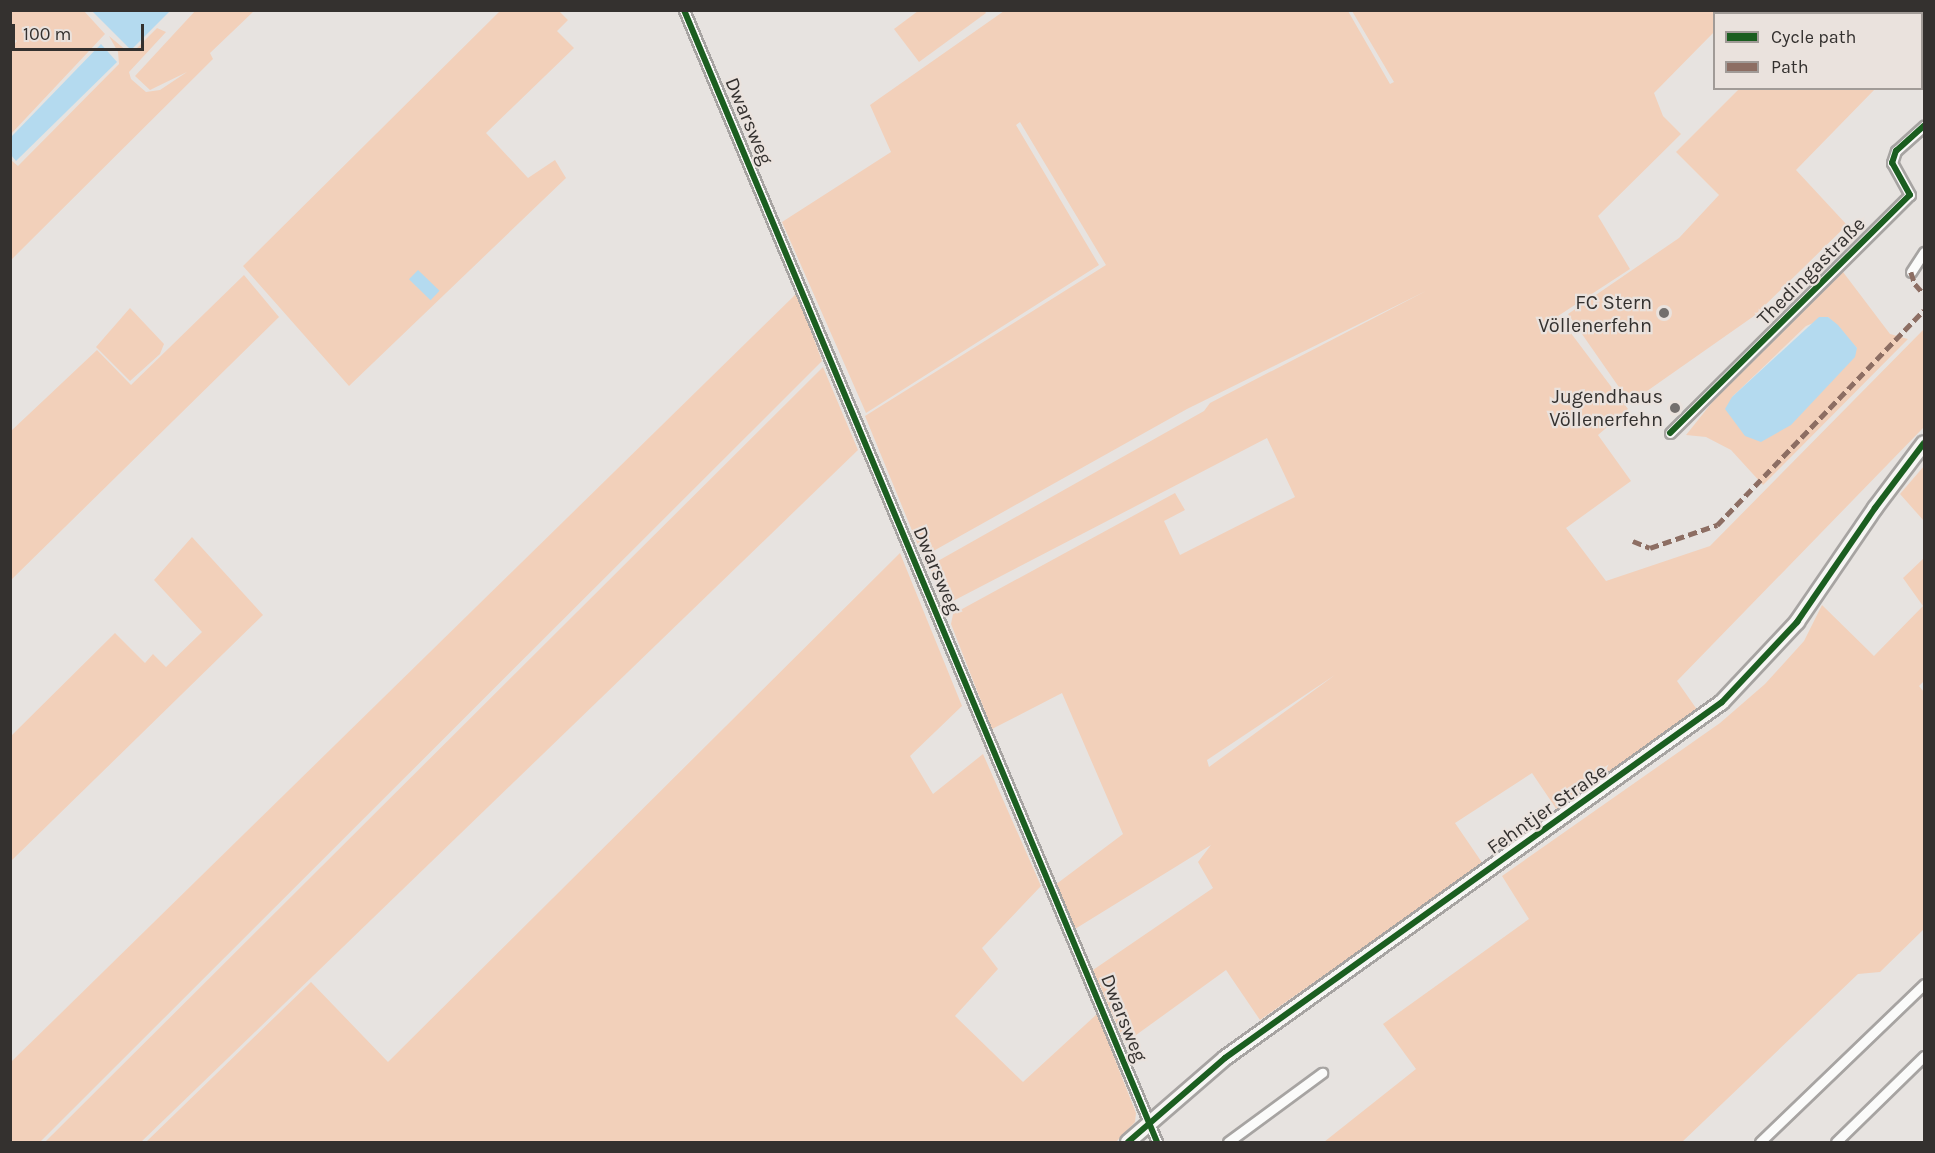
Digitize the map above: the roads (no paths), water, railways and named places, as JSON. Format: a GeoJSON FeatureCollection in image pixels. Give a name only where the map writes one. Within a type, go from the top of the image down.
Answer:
{"type":"FeatureCollection","features":[{"type":"Feature","properties":{"kind":"street","name":"Dwarsweg"},"geometry":{"type":"LineString","coordinates":[[684,10],[1157,1143]]}},
{"type":"Feature","properties":{"kind":"street","name":"Thedingastraße"},"geometry":{"type":"LineString","coordinates":[[1670,433],[1910,195],[1892,163],[1896,151],[1924,126]]}},
{"type":"Feature","properties":{"kind":"street"},"geometry":{"type":"LineString","coordinates":[[1911,272],[1924,252]]}},
{"type":"Feature","properties":{"kind":"street","name":"Fehntjer Straße"},"geometry":{"type":"LineString","coordinates":[[1128,1143],[1249,1041],[1722,702],[1797,622],[1875,508],[1924,443]]}},
{"type":"Feature","properties":{"kind":"street"},"geometry":{"type":"LineString","coordinates":[[1760,1143],[1924,984]]}},
{"type":"Feature","properties":{"kind":"street"},"geometry":{"type":"LineString","coordinates":[[1836,1143],[1924,1056]]}},
{"type":"Feature","properties":{"kind":"street"},"geometry":{"type":"LineString","coordinates":[[1228,1143],[1322,1072]]}},
{"type":"Feature","properties":{"kind":"water"},"geometry":{"type":"Polygon","coordinates":[[[92,11],[170,11],[131,50],[92,11]]]}},
{"type":"Feature","properties":{"kind":"water"},"geometry":{"type":"Polygon","coordinates":[[[101,44],[117,62],[16,161],[11,155],[11,137],[101,44]]]}},
{"type":"Feature","properties":{"kind":"water"},"geometry":{"type":"Polygon","coordinates":[[[418,270],[440,291],[431,300],[409,279],[418,270]]]}},
{"type":"Feature","properties":{"kind":"water"},"geometry":{"type":"Polygon","coordinates":[[[1819,317],[1828,317],[1838,325],[1857,348],[1855,357],[1791,425],[1761,442],[1745,436],[1725,409],[1732,397],[1819,317]]]}},
{"type":"Feature","properties":{"kind":"place","name":"FC Stern Völlenerfehn"},"geometry":{"type":"Point","coordinates":[1664,313]}},
{"type":"Feature","properties":{"kind":"place","name":"Jugendhaus Völlenerfehn"},"geometry":{"type":"Point","coordinates":[1675,408]}}]}
